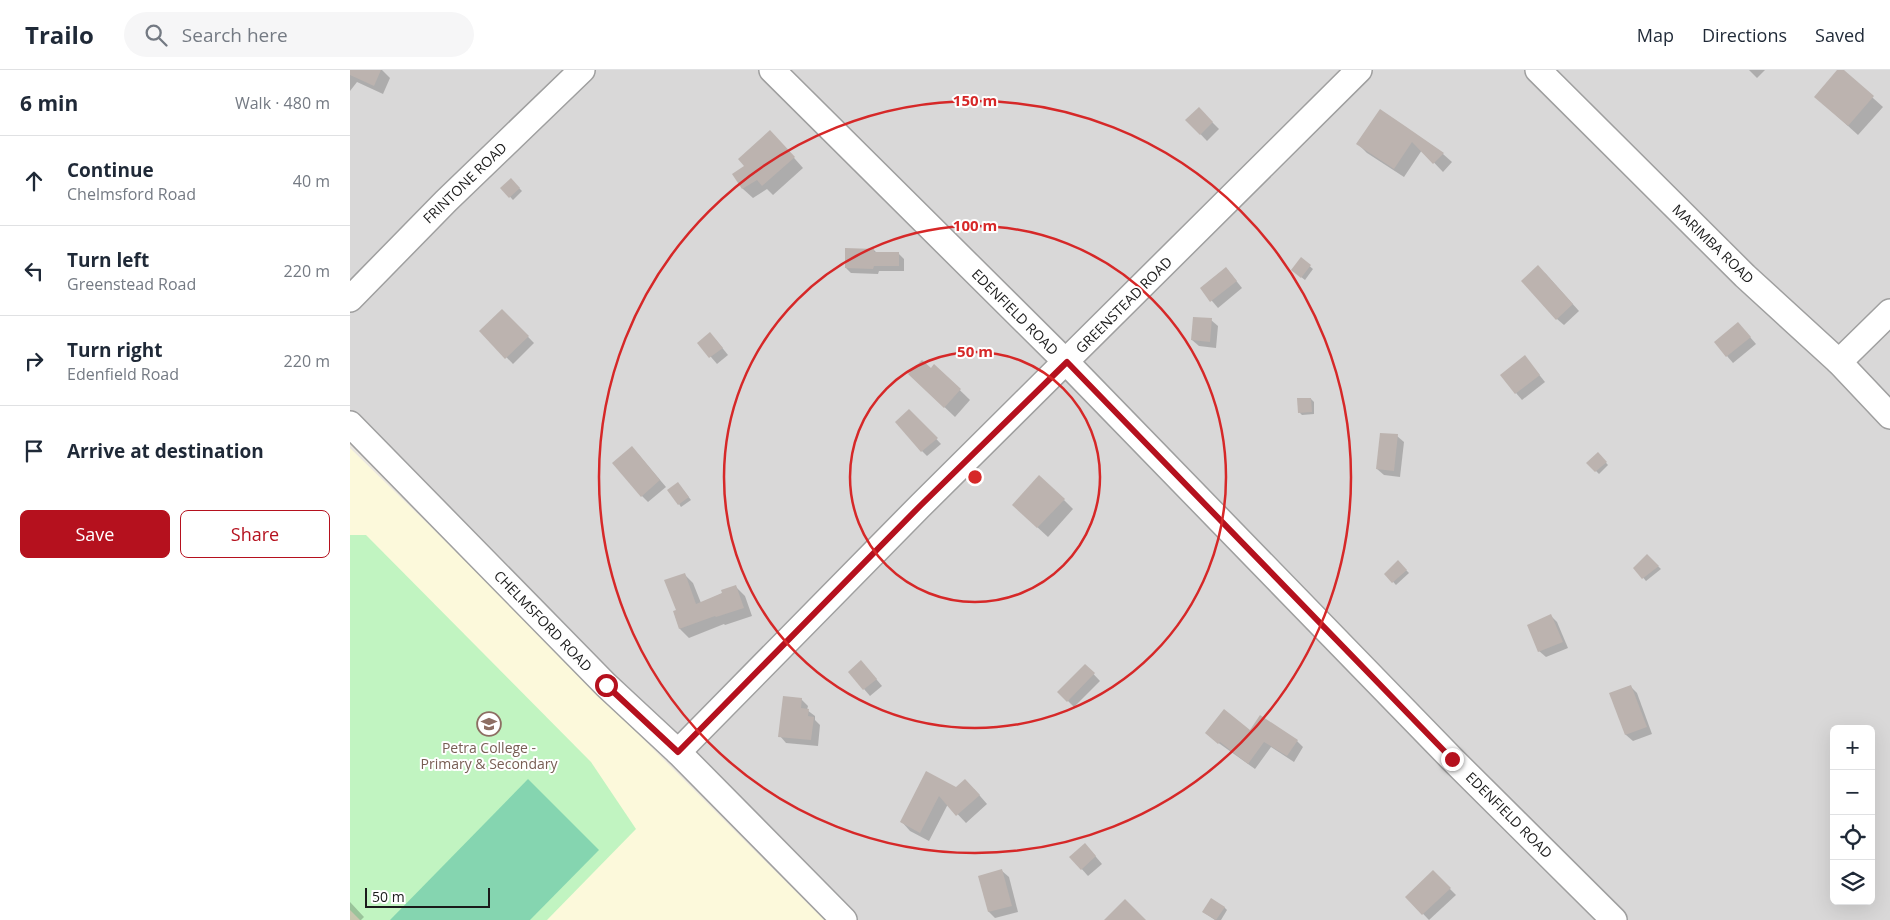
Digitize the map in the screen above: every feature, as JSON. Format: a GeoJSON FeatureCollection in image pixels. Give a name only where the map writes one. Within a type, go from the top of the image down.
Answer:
{"type":"FeatureCollection","features":[{"type":"Feature","properties":{"kind":"street","name":"FRINTONE ROAD"},"geometry":{"type":"LineString","coordinates":[[350,299],[446,201],[582,70]]}},
{"type":"Feature","properties":{"kind":"street","name":"EDENFIELD ROAD"},"geometry":{"type":"LineString","coordinates":[[772,70],[1067,362],[1445,752],[1614,920]]}},
{"type":"Feature","properties":{"kind":"street","name":"GREENSTEAD ROAD"},"geometry":{"type":"LineString","coordinates":[[678,752],[920,506],[1359,70]]}},
{"type":"Feature","properties":{"kind":"street","name":"MARIMBA ROAD"},"geometry":{"type":"LineString","coordinates":[[1538,70],[1745,276],[1839,362],[1890,416]]}},
{"type":"Feature","properties":{"kind":"street"},"geometry":{"type":"LineString","coordinates":[[1839,362],[1890,312]]}},
{"type":"Feature","properties":{"kind":"street","name":"CHELMSFORD ROAD"},"geometry":{"type":"LineString","coordinates":[[350,424],[606,685],[678,752],[844,920]]}},
{"type":"Feature","properties":{"kind":"shaded area"},"geometry":{"type":"Polygon","coordinates":[[[350,70],[1890,70],[1890,920],[854,920],[350,414],[350,70]]]}},
{"type":"Feature","properties":{"kind":"shaded area","name":"Petra College - Primary & Secondary"},"geometry":{"type":"Polygon","coordinates":[[[350,448],[431,527],[824,920],[350,920],[350,448]]]}},
{"type":"Feature","properties":{"kind":"green space","name":"Petra College - Primary & Secondary"},"geometry":{"type":"Polygon","coordinates":[[[350,535],[366,535],[591,762],[636,829],[547,920],[360,920],[350,910],[350,535]]]}},
{"type":"Feature","properties":{"kind":"green space"},"geometry":{"type":"Polygon","coordinates":[[[528,779],[599,850],[530,920],[390,920],[528,779]]]}},
{"type":"Feature","properties":{"kind":"building"},"geometry":{"type":"Polygon","coordinates":[[[350,70],[381,70],[374,86],[350,75],[350,70]]]}},
{"type":"Feature","properties":{"kind":"building"},"geometry":{"type":"Polygon","coordinates":[[[1837,70],[1844,70],[1874,96],[1848,126],[1814,97],[1837,70]]]}},
{"type":"Feature","properties":{"kind":"building"},"geometry":{"type":"Polygon","coordinates":[[[1199,107],[1213,122],[1200,135],[1185,120],[1199,107]]]}},
{"type":"Feature","properties":{"kind":"building"},"geometry":{"type":"Polygon","coordinates":[[[1380,109],[1444,153],[1433,164],[1412,142],[1394,169],[1356,144],[1380,109]]]}},
{"type":"Feature","properties":{"kind":"building"},"geometry":{"type":"Polygon","coordinates":[[[770,130],[795,157],[762,186],[757,180],[742,189],[732,174],[744,166],[738,159],[770,130]]]}},
{"type":"Feature","properties":{"kind":"building"},"geometry":{"type":"Polygon","coordinates":[[[511,178],[520,188],[509,198],[500,188],[511,178]]]}},
{"type":"Feature","properties":{"kind":"building"},"geometry":{"type":"Polygon","coordinates":[[[845,248],[874,249],[874,252],[899,252],[899,266],[874,266],[873,269],[845,268],[845,248]]]}},
{"type":"Feature","properties":{"kind":"building"},"geometry":{"type":"Polygon","coordinates":[[[1301,257],[1311,265],[1301,278],[1291,270],[1301,257]]]}},
{"type":"Feature","properties":{"kind":"building"},"geometry":{"type":"Polygon","coordinates":[[[1538,265],[1573,304],[1556,320],[1521,281],[1538,265]]]}},
{"type":"Feature","properties":{"kind":"building"},"geometry":{"type":"Polygon","coordinates":[[[1226,267],[1237,281],[1210,302],[1200,288],[1226,267]]]}},
{"type":"Feature","properties":{"kind":"building"},"geometry":{"type":"Polygon","coordinates":[[[502,309],[529,336],[505,359],[479,331],[502,309]]]}},
{"type":"Feature","properties":{"kind":"building"},"geometry":{"type":"Polygon","coordinates":[[[1193,317],[1212,318],[1210,342],[1191,340],[1193,317]]]}},
{"type":"Feature","properties":{"kind":"building"},"geometry":{"type":"Polygon","coordinates":[[[1738,322],[1751,337],[1726,357],[1714,342],[1738,322]]]}},
{"type":"Feature","properties":{"kind":"building"},"geometry":{"type":"Polygon","coordinates":[[[710,332],[723,348],[709,358],[697,343],[710,332]]]}},
{"type":"Feature","properties":{"kind":"building"},"geometry":{"type":"Polygon","coordinates":[[[1525,355],[1540,375],[1515,394],[1500,375],[1525,355]]]}},
{"type":"Feature","properties":{"kind":"building"},"geometry":{"type":"Polygon","coordinates":[[[922,360],[931,368],[934,364],[961,389],[944,408],[908,374],[922,360]]]}},
{"type":"Feature","properties":{"kind":"building"},"geometry":{"type":"Polygon","coordinates":[[[1297,398],[1311,398],[1312,412],[1298,413],[1297,398]]]}},
{"type":"Feature","properties":{"kind":"building"},"geometry":{"type":"Polygon","coordinates":[[[909,409],[938,438],[921,452],[895,422],[909,409]]]}},
{"type":"Feature","properties":{"kind":"building"},"geometry":{"type":"Polygon","coordinates":[[[1380,433],[1398,434],[1394,471],[1376,469],[1380,433]]]}},
{"type":"Feature","properties":{"kind":"building"},"geometry":{"type":"Polygon","coordinates":[[[632,446],[660,480],[641,497],[612,463],[632,446]]]}},
{"type":"Feature","properties":{"kind":"building"},"geometry":{"type":"Polygon","coordinates":[[[1598,452],[1607,462],[1595,472],[1586,463],[1598,452]]]}},
{"type":"Feature","properties":{"kind":"building"},"geometry":{"type":"Polygon","coordinates":[[[1039,475],[1065,499],[1037,528],[1012,505],[1039,475]]]}},
{"type":"Feature","properties":{"kind":"building"},"geometry":{"type":"Polygon","coordinates":[[[678,482],[689,497],[678,505],[667,490],[678,482]]]}},
{"type":"Feature","properties":{"kind":"building"},"geometry":{"type":"Polygon","coordinates":[[[1647,554],[1659,566],[1642,579],[1633,568],[1647,554]]]}},
{"type":"Feature","properties":{"kind":"building"},"geometry":{"type":"Polygon","coordinates":[[[1398,560],[1407,570],[1392,583],[1384,574],[1398,560]]]}},
{"type":"Feature","properties":{"kind":"building"},"geometry":{"type":"Polygon","coordinates":[[[685,573],[696,604],[722,593],[721,590],[736,585],[744,608],[679,629],[673,611],[676,610],[664,580],[685,573]]]}},
{"type":"Feature","properties":{"kind":"building"},"geometry":{"type":"Polygon","coordinates":[[[1551,614],[1563,642],[1538,652],[1527,625],[1551,614]]]}},
{"type":"Feature","properties":{"kind":"building"},"geometry":{"type":"Polygon","coordinates":[[[861,660],[877,679],[863,690],[848,672],[861,660]]]}},
{"type":"Feature","properties":{"kind":"building"},"geometry":{"type":"Polygon","coordinates":[[[1085,664],[1095,673],[1067,702],[1057,692],[1085,664]]]}},
{"type":"Feature","properties":{"kind":"building"},"geometry":{"type":"Polygon","coordinates":[[[1631,685],[1647,727],[1625,735],[1609,693],[1631,685]]]}},
{"type":"Feature","properties":{"kind":"building"},"geometry":{"type":"Polygon","coordinates":[[[783,696],[802,698],[801,708],[809,709],[808,716],[814,717],[811,740],[778,737],[783,696]]]}},
{"type":"Feature","properties":{"kind":"building"},"geometry":{"type":"Polygon","coordinates":[[[1224,709],[1250,730],[1260,715],[1298,740],[1287,756],[1264,742],[1248,764],[1205,733],[1224,709]]]}},
{"type":"Feature","properties":{"kind":"building"},"geometry":{"type":"Polygon","coordinates":[[[926,771],[956,787],[965,779],[980,795],[956,816],[939,796],[920,833],[900,822],[926,771]]]}},
{"type":"Feature","properties":{"kind":"building"},"geometry":{"type":"Polygon","coordinates":[[[1085,843],[1096,856],[1081,870],[1069,857],[1085,843]]]}},
{"type":"Feature","properties":{"kind":"building"},"geometry":{"type":"Polygon","coordinates":[[[1002,869],[1012,906],[988,912],[978,876],[1002,869]]]}},
{"type":"Feature","properties":{"kind":"building"},"geometry":{"type":"Polygon","coordinates":[[[1433,870],[1451,888],[1422,915],[1405,897],[1433,870]]]}},
{"type":"Feature","properties":{"kind":"building"},"geometry":{"type":"Polygon","coordinates":[[[1211,898],[1225,907],[1216,920],[1202,912],[1211,898]]]}},
{"type":"Feature","properties":{"kind":"building"},"geometry":{"type":"Polygon","coordinates":[[[1125,899],[1146,920],[1104,920],[1125,899]]]}},
{"type":"Feature","properties":{"kind":"place","name":"Petra College - Primary & Secondary"},"geometry":{"type":"Point","coordinates":[489,724]}},
{"type":"Feature","properties":{"kind":"route"},"geometry":{"type":"LineString","coordinates":[[606,685],[678,752],[920,506],[1067,362],[1452,759]]}}]}
